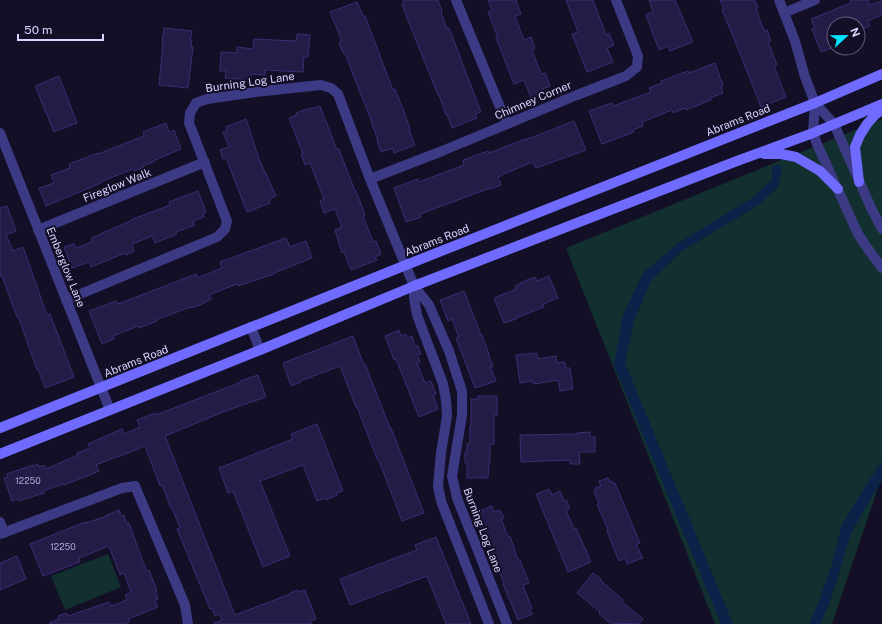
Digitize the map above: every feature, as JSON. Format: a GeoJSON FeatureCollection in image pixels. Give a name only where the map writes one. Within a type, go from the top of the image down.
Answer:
{"type":"FeatureCollection","features":[{"type":"Feature","properties":{"kind":"main road","name":"Abrams Road"},"geometry":{"type":"LineString","coordinates":[[0,428],[882,74]]}},
{"type":"Feature","properties":{"kind":"main road"},"geometry":{"type":"LineString","coordinates":[[0,454],[260,350],[414,286],[813,133],[882,104]]}},
{"type":"Feature","properties":{"kind":"main road"},"geometry":{"type":"LineString","coordinates":[[859,182],[855,147],[867,124],[882,110]]}},
{"type":"Feature","properties":{"kind":"main road"},"geometry":{"type":"LineString","coordinates":[[737,161],[766,154],[781,154],[796,157],[820,171],[838,189]]}},
{"type":"Feature","properties":{"kind":"street"},"geometry":{"type":"LineString","coordinates":[[456,0],[507,124]]}},
{"type":"Feature","properties":{"kind":"street","name":"Chimney Corner"},"geometry":{"type":"LineString","coordinates":[[370,179],[626,76],[638,67],[638,56],[616,0]]}},
{"type":"Feature","properties":{"kind":"street"},"geometry":{"type":"LineString","coordinates":[[779,0],[795,41],[805,77],[815,102],[834,124],[859,182],[882,228]]}},
{"type":"Feature","properties":{"kind":"street"},"geometry":{"type":"LineString","coordinates":[[784,13],[815,0]]}},
{"type":"Feature","properties":{"kind":"street","name":"Burning Log Lane"},"geometry":{"type":"LineString","coordinates":[[66,300],[217,237],[225,229],[227,222],[189,123],[190,113],[196,102],[255,92],[321,85],[331,88],[338,94],[370,179],[414,286],[429,305],[449,351],[462,391],[462,415],[452,476],[457,498],[507,624]]}},
{"type":"Feature","properties":{"kind":"street"},"geometry":{"type":"LineString","coordinates":[[815,102],[813,133],[817,144],[858,234],[882,268]]}},
{"type":"Feature","properties":{"kind":"street","name":"Emberglow Lane"},"geometry":{"type":"LineString","coordinates":[[0,133],[110,410]]}},
{"type":"Feature","properties":{"kind":"street","name":"Fireglow Walk"},"geometry":{"type":"LineString","coordinates":[[38,230],[205,162]]}},
{"type":"Feature","properties":{"kind":"street","name":"Burning Log Lane"},"geometry":{"type":"LineString","coordinates":[[414,286],[414,298],[417,315],[443,384],[446,400],[447,416],[441,453],[438,486],[440,501],[489,624]]}},
{"type":"Feature","properties":{"kind":"street"},"geometry":{"type":"LineString","coordinates":[[251,327],[260,350]]}},
{"type":"Feature","properties":{"kind":"street"},"geometry":{"type":"LineString","coordinates":[[0,522],[2,533],[122,488],[135,486],[185,605],[188,624]]}},
{"type":"Feature","properties":{"kind":"green space"},"geometry":{"type":"Polygon","coordinates":[[[882,119],[882,460],[880,482],[832,624],[715,624],[566,248],[882,119]]]}},
{"type":"Feature","properties":{"kind":"green space"},"geometry":{"type":"Polygon","coordinates":[[[108,554],[121,587],[65,610],[51,576],[108,554]]]}},
{"type":"Feature","properties":{"kind":"water"},"geometry":{"type":"Polygon","coordinates":[[[779,164],[782,168],[778,187],[757,206],[682,251],[651,281],[634,321],[625,363],[733,624],[721,624],[614,365],[623,315],[643,273],[677,244],[752,198],[772,180],[772,167],[779,164]]]}},
{"type":"Feature","properties":{"kind":"water"},"geometry":{"type":"Polygon","coordinates":[[[880,464],[882,464],[882,481],[851,533],[829,604],[820,624],[809,624],[832,564],[841,527],[880,464]]]}},
{"type":"Feature","properties":{"kind":"building"},"geometry":{"type":"Polygon","coordinates":[[[403,0],[438,0],[447,29],[449,28],[481,112],[475,114],[477,118],[452,128],[407,18],[402,4],[404,3],[403,0]]]}},
{"type":"Feature","properties":{"kind":"building"},"geometry":{"type":"Polygon","coordinates":[[[488,0],[516,0],[521,14],[515,16],[524,40],[531,37],[535,48],[532,50],[541,74],[545,73],[550,86],[542,89],[543,93],[531,98],[524,80],[514,84],[496,38],[498,38],[488,12],[492,10],[488,0]]]}},
{"type":"Feature","properties":{"kind":"building"},"geometry":{"type":"Polygon","coordinates":[[[566,0],[593,0],[606,35],[609,33],[614,45],[607,48],[613,62],[587,72],[572,34],[578,32],[566,0]]]}},
{"type":"Feature","properties":{"kind":"building"},"geometry":{"type":"Polygon","coordinates":[[[649,0],[675,0],[693,42],[670,51],[668,46],[659,50],[646,15],[653,12],[649,0]]]}},
{"type":"Feature","properties":{"kind":"building"},"geometry":{"type":"Polygon","coordinates":[[[720,0],[755,0],[758,8],[756,9],[764,31],[767,30],[771,41],[768,42],[777,65],[774,66],[786,97],[761,107],[722,10],[724,9],[720,0]]]}},
{"type":"Feature","properties":{"kind":"building"},"geometry":{"type":"Polygon","coordinates":[[[850,0],[868,0],[870,5],[882,1],[882,15],[868,21],[870,26],[866,28],[866,16],[826,16],[826,50],[821,52],[812,29],[815,28],[811,19],[851,3],[850,0]]]}},
{"type":"Feature","properties":{"kind":"building"},"geometry":{"type":"Polygon","coordinates":[[[357,2],[363,16],[365,16],[393,90],[395,89],[415,145],[394,153],[393,148],[381,152],[372,122],[345,53],[343,53],[339,42],[342,41],[330,12],[357,2]]]}},
{"type":"Feature","properties":{"kind":"building"},"geometry":{"type":"Polygon","coordinates":[[[164,28],[192,31],[190,40],[192,40],[191,46],[193,47],[188,88],[159,85],[164,28]]]}},
{"type":"Feature","properties":{"kind":"building"},"geometry":{"type":"Polygon","coordinates":[[[297,34],[310,35],[308,57],[304,57],[303,72],[265,70],[265,75],[251,74],[251,80],[225,78],[226,71],[220,71],[221,52],[237,53],[237,47],[253,49],[254,39],[296,41],[297,34]]]}},
{"type":"Feature","properties":{"kind":"building"},"geometry":{"type":"Polygon","coordinates":[[[715,63],[723,86],[721,87],[723,93],[710,98],[711,100],[686,110],[685,108],[673,113],[672,110],[642,122],[643,126],[633,130],[634,132],[602,144],[589,111],[612,103],[613,106],[651,92],[649,88],[662,83],[661,81],[688,71],[689,73],[715,63]]]}},
{"type":"Feature","properties":{"kind":"building"},"geometry":{"type":"Polygon","coordinates":[[[59,76],[77,123],[54,132],[35,86],[59,76]]]}},
{"type":"Feature","properties":{"kind":"building"},"geometry":{"type":"Polygon","coordinates":[[[320,106],[337,150],[339,149],[356,191],[365,215],[363,216],[373,242],[376,241],[381,254],[375,257],[377,260],[351,270],[344,252],[342,253],[335,230],[342,227],[335,209],[324,213],[320,201],[324,199],[310,163],[305,165],[301,154],[303,154],[289,118],[297,115],[296,113],[320,106]]]}},
{"type":"Feature","properties":{"kind":"building"},"geometry":{"type":"Polygon","coordinates":[[[246,119],[259,159],[276,196],[269,199],[270,203],[247,212],[226,158],[223,159],[220,150],[229,147],[223,132],[227,131],[226,127],[246,119]]]}},
{"type":"Feature","properties":{"kind":"building"},"geometry":{"type":"Polygon","coordinates":[[[574,121],[586,150],[536,168],[533,162],[498,177],[501,185],[420,214],[421,217],[406,222],[394,188],[418,179],[419,182],[464,165],[463,160],[488,151],[489,153],[574,121]]]}},
{"type":"Feature","properties":{"kind":"building"},"geometry":{"type":"Polygon","coordinates":[[[166,123],[169,132],[174,130],[181,149],[155,160],[143,166],[144,167],[134,171],[133,169],[100,182],[101,183],[46,206],[39,188],[54,183],[51,175],[70,168],[69,164],[144,136],[143,132],[166,123]]]}},
{"type":"Feature","properties":{"kind":"building"},"geometry":{"type":"Polygon","coordinates":[[[198,191],[206,212],[203,213],[204,217],[193,221],[195,225],[176,232],[177,234],[155,243],[152,236],[132,244],[134,251],[126,255],[125,253],[91,267],[89,262],[72,268],[64,247],[74,244],[76,248],[92,242],[91,238],[133,219],[170,205],[169,202],[198,191]]]}},
{"type":"Feature","properties":{"kind":"building"},"geometry":{"type":"Polygon","coordinates":[[[7,206],[16,231],[6,235],[13,251],[23,247],[47,315],[50,314],[74,377],[45,388],[2,276],[0,276],[0,208],[7,206]]]}},
{"type":"Feature","properties":{"kind":"building"},"geometry":{"type":"Polygon","coordinates":[[[286,238],[290,247],[306,241],[312,258],[274,274],[238,286],[237,284],[209,295],[211,299],[200,305],[190,307],[139,328],[138,326],[113,336],[114,339],[102,344],[89,311],[116,301],[118,304],[196,274],[197,278],[222,268],[220,262],[286,238]]]}},
{"type":"Feature","properties":{"kind":"building"},"geometry":{"type":"Polygon","coordinates":[[[549,276],[558,298],[543,304],[544,307],[504,323],[494,298],[516,289],[515,286],[527,280],[535,277],[537,281],[549,276]]]}},
{"type":"Feature","properties":{"kind":"building"},"geometry":{"type":"Polygon","coordinates":[[[464,291],[489,354],[493,366],[490,367],[496,381],[475,388],[456,338],[459,337],[452,319],[448,321],[440,300],[464,291]]]}},
{"type":"Feature","properties":{"kind":"building"},"geometry":{"type":"Polygon","coordinates":[[[399,330],[401,336],[406,334],[408,338],[412,336],[415,346],[418,346],[421,354],[417,355],[420,362],[417,363],[425,383],[431,381],[436,394],[433,395],[438,409],[419,417],[396,359],[394,360],[385,336],[399,330]]]}},
{"type":"Feature","properties":{"kind":"building"},"geometry":{"type":"Polygon","coordinates":[[[353,336],[424,513],[402,521],[340,366],[300,381],[301,382],[291,386],[283,363],[353,336]]]}},
{"type":"Feature","properties":{"kind":"building"},"geometry":{"type":"Polygon","coordinates":[[[537,353],[538,359],[556,356],[557,363],[565,362],[566,368],[570,368],[573,389],[560,391],[558,380],[534,384],[533,381],[520,383],[516,355],[537,353]]]}},
{"type":"Feature","properties":{"kind":"building"},"geometry":{"type":"Polygon","coordinates":[[[258,375],[266,397],[228,410],[165,436],[235,615],[298,590],[299,592],[305,590],[316,619],[310,621],[312,624],[214,624],[222,620],[220,614],[215,616],[212,608],[210,609],[177,529],[180,528],[162,485],[160,486],[145,446],[96,465],[99,471],[87,476],[43,491],[44,493],[18,501],[17,499],[12,501],[4,478],[8,477],[7,474],[38,464],[39,467],[44,465],[46,469],[90,448],[88,444],[122,429],[124,434],[140,427],[137,420],[155,413],[156,415],[258,375]]]}},
{"type":"Feature","properties":{"kind":"building"},"geometry":{"type":"Polygon","coordinates":[[[478,396],[497,396],[497,415],[494,415],[494,444],[490,444],[488,478],[467,478],[465,452],[467,452],[467,444],[470,443],[471,399],[479,399],[478,396]]]}},
{"type":"Feature","properties":{"kind":"building"},"geometry":{"type":"Polygon","coordinates":[[[317,424],[343,491],[336,493],[337,495],[326,500],[325,498],[317,501],[303,465],[260,481],[290,556],[263,567],[233,491],[228,493],[219,468],[293,439],[291,434],[317,424]]]}},
{"type":"Feature","properties":{"kind":"building"},"geometry":{"type":"Polygon","coordinates":[[[590,432],[590,437],[595,437],[595,452],[579,452],[580,464],[570,464],[570,460],[521,462],[520,435],[577,434],[590,432]]]}},
{"type":"Feature","properties":{"kind":"building"},"geometry":{"type":"Polygon","coordinates":[[[608,478],[610,482],[612,481],[614,484],[615,483],[640,543],[636,545],[643,558],[627,564],[625,558],[619,561],[597,504],[599,503],[594,492],[596,491],[595,488],[601,486],[599,481],[608,478]]]}},
{"type":"Feature","properties":{"kind":"building"},"geometry":{"type":"Polygon","coordinates":[[[549,489],[552,495],[560,491],[564,501],[566,500],[570,508],[566,510],[574,529],[576,528],[591,562],[568,572],[536,494],[549,489]]]}},
{"type":"Feature","properties":{"kind":"building"},"geometry":{"type":"Polygon","coordinates":[[[492,506],[494,512],[500,510],[504,518],[501,519],[508,537],[510,536],[518,560],[520,560],[529,583],[523,585],[532,609],[529,611],[533,614],[518,620],[487,539],[485,540],[476,516],[483,513],[482,510],[492,506]]]}},
{"type":"Feature","properties":{"kind":"building"},"geometry":{"type":"Polygon","coordinates":[[[119,510],[121,516],[124,515],[127,524],[129,523],[143,562],[147,571],[149,570],[157,591],[155,591],[158,599],[155,600],[158,607],[128,619],[129,622],[124,624],[50,624],[49,623],[59,619],[58,616],[66,613],[68,616],[109,602],[111,606],[127,600],[125,595],[131,592],[124,573],[120,575],[109,546],[79,558],[80,562],[43,576],[30,544],[85,522],[86,523],[107,516],[106,515],[119,510]]]}},
{"type":"Feature","properties":{"kind":"building"},"geometry":{"type":"Polygon","coordinates":[[[436,537],[471,624],[446,624],[427,576],[350,605],[340,579],[417,550],[415,545],[436,537]]]}},
{"type":"Feature","properties":{"kind":"building"},"geometry":{"type":"Polygon","coordinates":[[[17,556],[26,579],[0,590],[0,563],[17,556]]]}},
{"type":"Feature","properties":{"kind":"building"},"geometry":{"type":"Polygon","coordinates":[[[593,573],[623,600],[622,602],[643,619],[639,624],[610,623],[599,614],[600,612],[577,593],[593,573]]]}}]}
